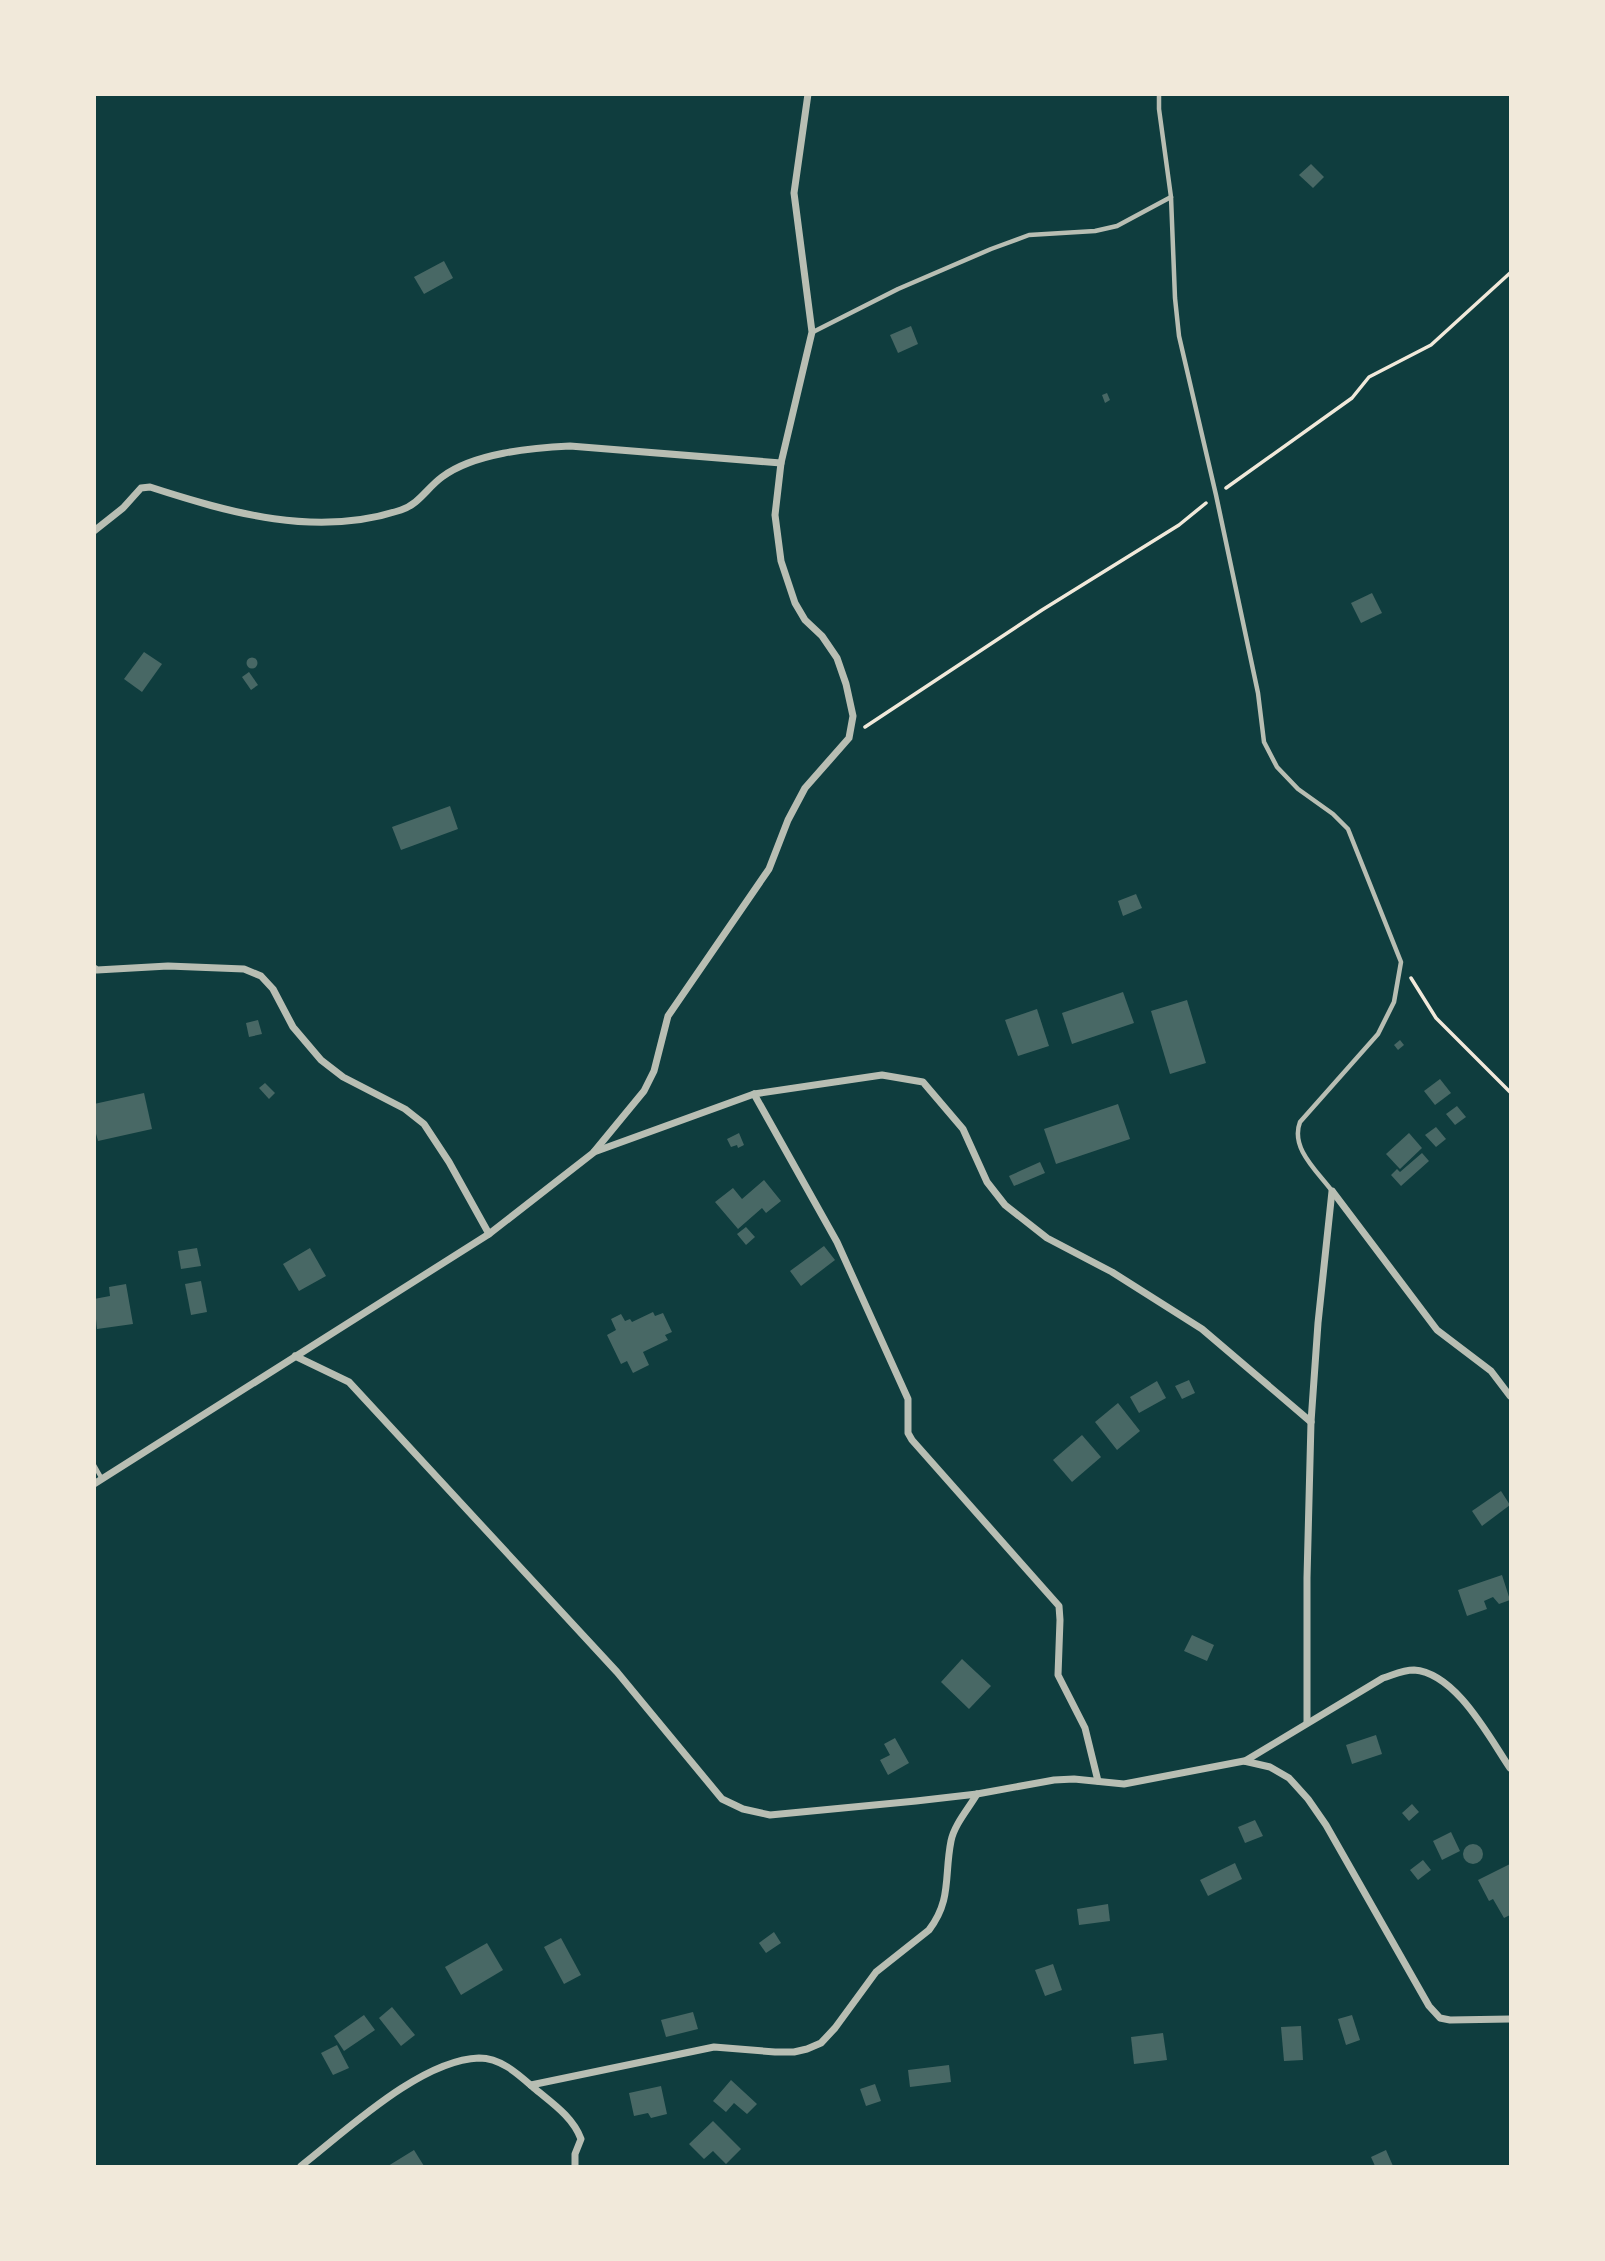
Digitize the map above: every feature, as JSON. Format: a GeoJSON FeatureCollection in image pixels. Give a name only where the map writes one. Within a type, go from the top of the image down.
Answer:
{"type":"FeatureCollection","features":[{"type":"Feature","properties":{"kind":"street"},"geometry":{"type":"LineString","coordinates":[[98,1481],[489,1234],[593,1153],[644,1091],[654,1070],[668,1016],[769,869],[788,820],[805,788],[849,738],[853,716],[846,684],[837,659],[822,636],[805,620],[795,603],[781,561],[775,515],[781,463],[812,332],[794,193],[808,94]]}},
{"type":"Feature","properties":{"kind":"street"},"geometry":{"type":"LineString","coordinates":[[94,531],[123,508],[141,488],[150,487],[260,517],[306,523],[365,518],[402,509],[418,500],[440,478],[454,469],[490,456],[540,447],[570,446],[781,463]]}},
{"type":"Feature","properties":{"kind":"street"},"geometry":{"type":"LineString","coordinates":[[94,968],[168,966],[244,969],[261,976],[273,989],[293,1027],[321,1060],[343,1077],[405,1110],[424,1124],[449,1162],[489,1234]]}},
{"type":"Feature","properties":{"kind":"street"},"geometry":{"type":"LineString","coordinates":[[593,1153],[754,1094],[882,1075],[923,1082],[963,1129],[987,1182],[1005,1205],[1047,1238],[1112,1272],[1202,1329],[1311,1422]]}},
{"type":"Feature","properties":{"kind":"street"},"geometry":{"type":"LineString","coordinates":[[754,1094],[837,1242],[908,1399],[908,1433],[912,1440],[1046,1588],[1059,1606],[1058,1675],[1085,1728],[1098,1781]]}},
{"type":"Feature","properties":{"kind":"street"},"geometry":{"type":"LineString","coordinates":[[1332,1191],[1437,1330],[1491,1371],[1510,1396]]}},
{"type":"Feature","properties":{"kind":"street"},"geometry":{"type":"LineString","coordinates":[[1307,1722],[1311,1422],[1332,1191]]}},
{"type":"Feature","properties":{"kind":"street"},"geometry":{"type":"LineString","coordinates":[[295,1356],[332,1372],[359,1392],[617,1672],[722,1799],[743,1809],[770,1815],[977,1794],[1054,1780],[1124,1784],[1244,1761],[1382,1678],[1415,1670],[1429,1674],[1458,1694],[1510,1768]]}},
{"type":"Feature","properties":{"kind":"street"},"geometry":{"type":"LineString","coordinates":[[1244,1761],[1270,1766],[1289,1778],[1308,1799],[1326,1825],[1429,2006],[1440,2018],[1510,2019]]}},
{"type":"Feature","properties":{"kind":"street"},"geometry":{"type":"LineString","coordinates":[[531,2085],[714,2047],[794,2052],[821,2043],[876,1972],[929,1930],[935,1922],[946,1894],[951,1839],[977,1794]]}},
{"type":"Feature","properties":{"kind":"street"},"geometry":{"type":"LineString","coordinates":[[301,2166],[416,2079],[454,2062],[480,2058],[508,2066],[567,2116],[577,2128],[581,2139],[575,2154],[575,2166]]}},
{"type":"Feature","properties":{"kind":"lane"},"geometry":{"type":"LineString","coordinates":[[1159,94],[1171,197],[1178,336],[1216,495],[1258,693],[1265,742],[1277,767],[1298,789],[1333,814],[1348,829],[1401,962],[1394,1002],[1378,1034],[1300,1122],[1297,1130],[1298,1146],[1332,1191]]}},
{"type":"Feature","properties":{"kind":"lane"},"geometry":{"type":"LineString","coordinates":[[812,332],[898,289],[1028,235],[1095,231],[1117,226],[1171,197]]}},
{"type":"Feature","properties":{"kind":"lane"},"geometry":{"type":"LineString","coordinates":[[94,1465],[98,1481]]}},
{"type":"Feature","properties":{"kind":"path"},"geometry":{"type":"LineString","coordinates":[[849,738],[1042,610],[1179,525],[1216,495],[1352,398],[1369,377],[1431,345],[1510,273]]}},
{"type":"Feature","properties":{"kind":"path"},"geometry":{"type":"LineString","coordinates":[[1401,962],[1436,1018],[1510,1092]]}},
{"type":"Feature","properties":{"kind":"building"},"geometry":{"type":"Polygon","coordinates":[[[1311,164],[1324,177],[1313,188],[1299,175],[1311,164]]]}},
{"type":"Feature","properties":{"kind":"building"},"geometry":{"type":"Polygon","coordinates":[[[444,261],[453,278],[424,294],[414,277],[444,261]]]}},
{"type":"Feature","properties":{"kind":"building"},"geometry":{"type":"Polygon","coordinates":[[[911,326],[918,344],[898,353],[890,335],[911,326]]]}},
{"type":"Feature","properties":{"kind":"building"},"geometry":{"type":"Polygon","coordinates":[[[1107,393],[1110,400],[1105,403],[1102,395],[1107,393]]]}},
{"type":"Feature","properties":{"kind":"building"},"geometry":{"type":"Polygon","coordinates":[[[1372,593],[1382,613],[1361,623],[1351,603],[1372,593]]]}},
{"type":"Feature","properties":{"kind":"building"},"geometry":{"type":"Polygon","coordinates":[[[144,652],[162,664],[142,692],[124,679],[144,652]]]}},
{"type":"Feature","properties":{"kind":"building"},"geometry":{"type":"Polygon","coordinates":[[[252,658],[256,659],[256,667],[252,668],[248,667],[247,663],[248,659],[252,658]]]}},
{"type":"Feature","properties":{"kind":"building"},"geometry":{"type":"Polygon","coordinates":[[[249,672],[258,685],[251,690],[242,677],[249,672]]]}},
{"type":"Feature","properties":{"kind":"building"},"geometry":{"type":"Polygon","coordinates":[[[450,806],[458,829],[401,850],[392,827],[450,806]]]}},
{"type":"Feature","properties":{"kind":"building"},"geometry":{"type":"Polygon","coordinates":[[[1136,894],[1142,908],[1123,916],[1118,901],[1136,894]]]}},
{"type":"Feature","properties":{"kind":"building"},"geometry":{"type":"Polygon","coordinates":[[[1123,992],[1134,1023],[1072,1044],[1062,1013],[1123,992]]]}},
{"type":"Feature","properties":{"kind":"building"},"geometry":{"type":"Polygon","coordinates":[[[1187,1000],[1206,1063],[1170,1074],[1151,1011],[1187,1000]]]}},
{"type":"Feature","properties":{"kind":"building"},"geometry":{"type":"Polygon","coordinates":[[[1037,1009],[1049,1046],[1018,1056],[1005,1020],[1037,1009]]]}},
{"type":"Feature","properties":{"kind":"building"},"geometry":{"type":"Polygon","coordinates":[[[258,1020],[262,1034],[249,1037],[246,1023],[258,1020]]]}},
{"type":"Feature","properties":{"kind":"building"},"geometry":{"type":"Polygon","coordinates":[[[1400,1040],[1404,1045],[1398,1050],[1394,1045],[1400,1040]]]}},
{"type":"Feature","properties":{"kind":"building"},"geometry":{"type":"Polygon","coordinates":[[[1440,1079],[1451,1093],[1435,1105],[1424,1091],[1440,1079]]]}},
{"type":"Feature","properties":{"kind":"building"},"geometry":{"type":"Polygon","coordinates":[[[265,1083],[275,1093],[269,1099],[259,1088],[265,1083]]]}},
{"type":"Feature","properties":{"kind":"building"},"geometry":{"type":"Polygon","coordinates":[[[144,1093],[152,1129],[98,1141],[94,1126],[94,1104],[144,1093]]]}},
{"type":"Feature","properties":{"kind":"building"},"geometry":{"type":"Polygon","coordinates":[[[1118,1104],[1130,1139],[1056,1164],[1044,1129],[1118,1104]]]}},
{"type":"Feature","properties":{"kind":"building"},"geometry":{"type":"Polygon","coordinates":[[[1457,1106],[1466,1117],[1455,1125],[1446,1114],[1457,1106]]]}},
{"type":"Feature","properties":{"kind":"building"},"geometry":{"type":"Polygon","coordinates":[[[1436,1127],[1446,1139],[1436,1147],[1425,1135],[1436,1127]]]}},
{"type":"Feature","properties":{"kind":"building"},"geometry":{"type":"Polygon","coordinates":[[[739,1133],[744,1145],[731,1147],[727,1139],[739,1133]]]}},
{"type":"Feature","properties":{"kind":"building"},"geometry":{"type":"Polygon","coordinates":[[[1409,1133],[1422,1148],[1400,1169],[1386,1154],[1409,1133]]]}},
{"type":"Feature","properties":{"kind":"building"},"geometry":{"type":"Polygon","coordinates":[[[1422,1153],[1429,1161],[1401,1186],[1391,1175],[1397,1169],[1400,1172],[1422,1153]]]}},
{"type":"Feature","properties":{"kind":"building"},"geometry":{"type":"Polygon","coordinates":[[[1040,1162],[1045,1173],[1014,1186],[1009,1176],[1040,1162]]]}},
{"type":"Feature","properties":{"kind":"building"},"geometry":{"type":"Polygon","coordinates":[[[764,1180],[781,1201],[766,1213],[762,1208],[738,1229],[715,1202],[733,1188],[742,1199],[764,1180]]]}},
{"type":"Feature","properties":{"kind":"building"},"geometry":{"type":"Polygon","coordinates":[[[746,1227],[755,1237],[746,1245],[737,1234],[746,1227]]]}},
{"type":"Feature","properties":{"kind":"building"},"geometry":{"type":"Polygon","coordinates":[[[824,1246],[835,1260],[801,1286],[790,1271],[824,1246]]]}},
{"type":"Feature","properties":{"kind":"building"},"geometry":{"type":"Polygon","coordinates":[[[197,1248],[201,1266],[181,1269],[178,1251],[197,1248]]]}},
{"type":"Feature","properties":{"kind":"building"},"geometry":{"type":"Polygon","coordinates":[[[310,1248],[326,1276],[299,1291],[283,1264],[310,1248]]]}},
{"type":"Feature","properties":{"kind":"building"},"geometry":{"type":"Polygon","coordinates":[[[201,1281],[207,1312],[191,1315],[185,1284],[201,1281]]]}},
{"type":"Feature","properties":{"kind":"building"},"geometry":{"type":"Polygon","coordinates":[[[126,1284],[133,1324],[97,1329],[94,1299],[110,1296],[109,1287],[126,1284]]]}},
{"type":"Feature","properties":{"kind":"building"},"geometry":{"type":"Polygon","coordinates":[[[653,1312],[655,1316],[663,1313],[672,1332],[665,1335],[668,1340],[643,1352],[649,1365],[633,1373],[627,1361],[621,1364],[607,1335],[616,1330],[611,1319],[621,1314],[625,1321],[630,1319],[632,1322],[653,1312]]]}},
{"type":"Feature","properties":{"kind":"building"},"geometry":{"type":"Polygon","coordinates":[[[1189,1380],[1195,1393],[1182,1399],[1175,1386],[1189,1380]]]}},
{"type":"Feature","properties":{"kind":"building"},"geometry":{"type":"Polygon","coordinates":[[[1157,1381],[1166,1398],[1139,1413],[1130,1397],[1157,1381]]]}},
{"type":"Feature","properties":{"kind":"building"},"geometry":{"type":"Polygon","coordinates":[[[1118,1403],[1140,1431],[1117,1450],[1095,1422],[1118,1403]]]}},
{"type":"Feature","properties":{"kind":"building"},"geometry":{"type":"Polygon","coordinates":[[[1082,1435],[1101,1457],[1072,1482],[1053,1460],[1082,1435]]]}},
{"type":"Feature","properties":{"kind":"building"},"geometry":{"type":"Polygon","coordinates":[[[1501,1491],[1510,1505],[1482,1526],[1472,1511],[1501,1491]]]}},
{"type":"Feature","properties":{"kind":"building"},"geometry":{"type":"Polygon","coordinates":[[[1502,1575],[1510,1600],[1499,1604],[1493,1597],[1484,1601],[1487,1609],[1467,1616],[1458,1590],[1502,1575]]]}},
{"type":"Feature","properties":{"kind":"building"},"geometry":{"type":"Polygon","coordinates":[[[1192,1635],[1214,1645],[1207,1661],[1184,1651],[1192,1635]]]}},
{"type":"Feature","properties":{"kind":"building"},"geometry":{"type":"Polygon","coordinates":[[[962,1659],[991,1686],[969,1709],[941,1682],[962,1659]]]}},
{"type":"Feature","properties":{"kind":"building"},"geometry":{"type":"Polygon","coordinates":[[[1376,1735],[1382,1754],[1352,1764],[1346,1745],[1376,1735]]]}},
{"type":"Feature","properties":{"kind":"building"},"geometry":{"type":"Polygon","coordinates":[[[895,1738],[909,1763],[888,1775],[880,1760],[890,1755],[884,1744],[895,1738]]]}},
{"type":"Feature","properties":{"kind":"building"},"geometry":{"type":"Polygon","coordinates":[[[1412,1804],[1419,1812],[1409,1821],[1402,1813],[1412,1804]]]}},
{"type":"Feature","properties":{"kind":"building"},"geometry":{"type":"Polygon","coordinates":[[[1255,1820],[1263,1836],[1245,1843],[1238,1827],[1255,1820]]]}},
{"type":"Feature","properties":{"kind":"building"},"geometry":{"type":"Polygon","coordinates":[[[1451,1832],[1460,1851],[1442,1860],[1433,1841],[1451,1832]]]}},
{"type":"Feature","properties":{"kind":"building"},"geometry":{"type":"Polygon","coordinates":[[[1469,1844],[1477,1844],[1483,1854],[1477,1864],[1469,1864],[1463,1858],[1463,1850],[1469,1844]]]}},
{"type":"Feature","properties":{"kind":"building"},"geometry":{"type":"Polygon","coordinates":[[[1423,1860],[1431,1870],[1418,1880],[1410,1870],[1423,1860]]]}},
{"type":"Feature","properties":{"kind":"building"},"geometry":{"type":"Polygon","coordinates":[[[1235,1863],[1242,1879],[1208,1896],[1200,1880],[1235,1863]]]}},
{"type":"Feature","properties":{"kind":"building"},"geometry":{"type":"Polygon","coordinates":[[[1510,1864],[1510,1915],[1504,1918],[1493,1899],[1489,1901],[1478,1880],[1510,1864]]]}},
{"type":"Feature","properties":{"kind":"building"},"geometry":{"type":"Polygon","coordinates":[[[1108,1904],[1110,1921],[1079,1925],[1077,1909],[1108,1904]]]}},
{"type":"Feature","properties":{"kind":"building"},"geometry":{"type":"Polygon","coordinates":[[[774,1932],[781,1943],[766,1953],[759,1943],[774,1932]]]}},
{"type":"Feature","properties":{"kind":"building"},"geometry":{"type":"Polygon","coordinates":[[[561,1938],[581,1975],[564,1984],[544,1947],[561,1938]]]}},
{"type":"Feature","properties":{"kind":"building"},"geometry":{"type":"Polygon","coordinates":[[[487,1943],[503,1970],[461,1995],[445,1967],[487,1943]]]}},
{"type":"Feature","properties":{"kind":"building"},"geometry":{"type":"Polygon","coordinates":[[[1053,1964],[1062,1990],[1045,1996],[1035,1970],[1053,1964]]]}},
{"type":"Feature","properties":{"kind":"building"},"geometry":{"type":"Polygon","coordinates":[[[392,2007],[415,2035],[401,2046],[379,2018],[392,2007]]]}},
{"type":"Feature","properties":{"kind":"building"},"geometry":{"type":"Polygon","coordinates":[[[693,2012],[698,2029],[666,2037],[661,2020],[693,2012]]]}},
{"type":"Feature","properties":{"kind":"building"},"geometry":{"type":"Polygon","coordinates":[[[364,2015],[375,2030],[344,2051],[334,2036],[364,2015]]]}},
{"type":"Feature","properties":{"kind":"building"},"geometry":{"type":"Polygon","coordinates":[[[1352,2015],[1360,2040],[1346,2045],[1338,2019],[1352,2015]]]}},
{"type":"Feature","properties":{"kind":"building"},"geometry":{"type":"Polygon","coordinates":[[[1301,2026],[1303,2060],[1284,2061],[1281,2027],[1301,2026]]]}},
{"type":"Feature","properties":{"kind":"building"},"geometry":{"type":"Polygon","coordinates":[[[1163,2033],[1167,2060],[1134,2064],[1131,2037],[1163,2033]]]}},
{"type":"Feature","properties":{"kind":"building"},"geometry":{"type":"Polygon","coordinates":[[[337,2045],[349,2068],[333,2075],[321,2053],[337,2045]]]}},
{"type":"Feature","properties":{"kind":"building"},"geometry":{"type":"Polygon","coordinates":[[[949,2065],[951,2082],[910,2087],[908,2070],[949,2065]]]}},
{"type":"Feature","properties":{"kind":"building"},"geometry":{"type":"Polygon","coordinates":[[[731,2080],[757,2104],[747,2114],[734,2103],[726,2112],[713,2101],[731,2080]]]}},
{"type":"Feature","properties":{"kind":"building"},"geometry":{"type":"Polygon","coordinates":[[[875,2084],[881,2101],[866,2106],[860,2089],[875,2084]]]}},
{"type":"Feature","properties":{"kind":"building"},"geometry":{"type":"Polygon","coordinates":[[[661,2086],[667,2114],[651,2118],[648,2113],[634,2116],[629,2093],[661,2086]]]}},
{"type":"Feature","properties":{"kind":"building"},"geometry":{"type":"Polygon","coordinates":[[[713,2121],[741,2149],[726,2164],[713,2151],[704,2159],[689,2144],[713,2121]]]}},
{"type":"Feature","properties":{"kind":"building"},"geometry":{"type":"Polygon","coordinates":[[[414,2150],[424,2166],[388,2166],[414,2150]]]}},
{"type":"Feature","properties":{"kind":"building"},"geometry":{"type":"Polygon","coordinates":[[[1386,2150],[1393,2166],[1375,2166],[1371,2157],[1386,2150]]]}}]}
